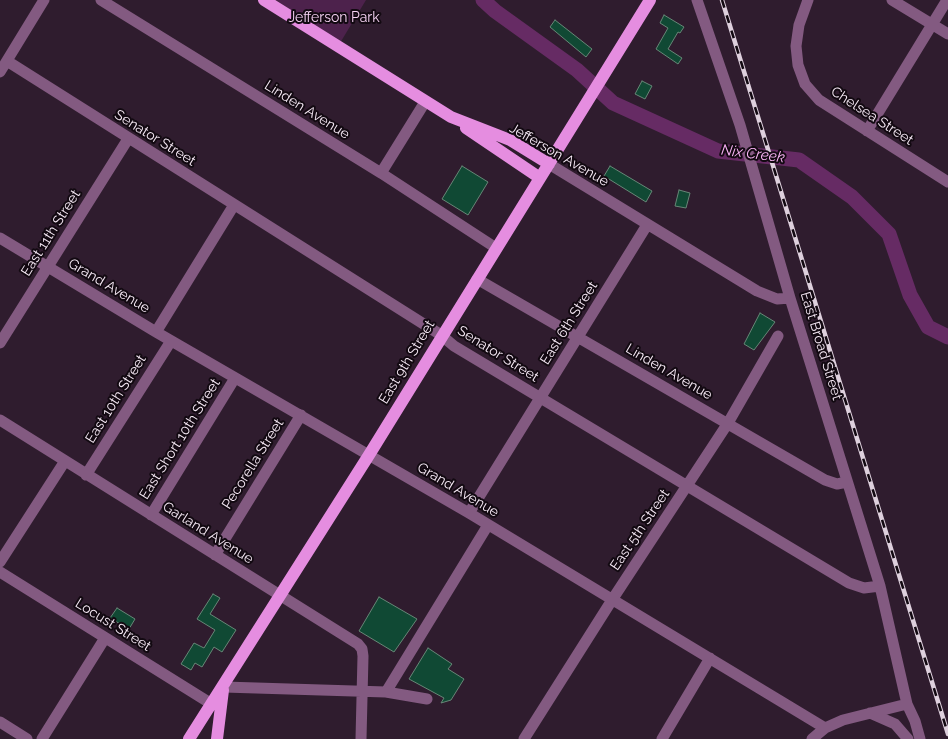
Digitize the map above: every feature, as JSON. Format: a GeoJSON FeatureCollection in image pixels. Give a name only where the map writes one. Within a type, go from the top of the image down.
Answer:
{"type":"FeatureCollection","features":[{"type":"Feature","properties":{"kind":"main road","name":"Jefferson Avenue"},"geometry":{"type":"LineString","coordinates":[[264,0],[456,120],[510,140],[549,164]]}},
{"type":"Feature","properties":{"kind":"main road","name":"East 9th Street"},"geometry":{"type":"LineString","coordinates":[[189,739],[210,703],[224,686],[369,455],[650,0]]}},
{"type":"Feature","properties":{"kind":"main road"},"geometry":{"type":"LineString","coordinates":[[456,120],[482,140],[540,178]]}},
{"type":"Feature","properties":{"kind":"main road"},"geometry":{"type":"LineString","coordinates":[[217,739],[218,713],[224,686]]}},
{"type":"Feature","properties":{"kind":"street"},"geometry":{"type":"LineString","coordinates":[[0,72],[44,0]]}},
{"type":"Feature","properties":{"kind":"street","name":"Linden Avenue"},"geometry":{"type":"LineString","coordinates":[[101,0],[381,173],[496,248]]}},
{"type":"Feature","properties":{"kind":"street","name":"East Broad Street"},"geometry":{"type":"LineString","coordinates":[[697,0],[740,125],[790,298],[880,586],[907,704],[915,721],[920,739]]}},
{"type":"Feature","properties":{"kind":"street"},"geometry":{"type":"LineString","coordinates":[[892,0],[948,34]]}},
{"type":"Feature","properties":{"kind":"street"},"geometry":{"type":"LineString","coordinates":[[867,131],[947,0]]}},
{"type":"Feature","properties":{"kind":"street","name":"Chelsea Street"},"geometry":{"type":"LineString","coordinates":[[807,1],[799,25],[796,46],[798,65],[804,84],[819,100],[948,182]]}},
{"type":"Feature","properties":{"kind":"street","name":"Senator Street"},"geometry":{"type":"LineString","coordinates":[[7,61],[454,346],[850,584],[864,588],[880,586]]}},
{"type":"Feature","properties":{"kind":"street"},"geometry":{"type":"LineString","coordinates":[[381,173],[425,102]]}},
{"type":"Feature","properties":{"kind":"street","name":"East 11th Street"},"geometry":{"type":"LineString","coordinates":[[0,343],[128,139]]}},
{"type":"Feature","properties":{"kind":"street","name":"Jefferson Avenue"},"geometry":{"type":"LineString","coordinates":[[549,164],[757,291],[777,299],[790,298]]}},
{"type":"Feature","properties":{"kind":"street"},"geometry":{"type":"LineString","coordinates":[[156,332],[234,205]]}},
{"type":"Feature","properties":{"kind":"street","name":"East 6th Street"},"geometry":{"type":"LineString","coordinates":[[469,513],[647,225]]}},
{"type":"Feature","properties":{"kind":"street","name":"Grand Avenue"},"geometry":{"type":"LineString","coordinates":[[0,238],[171,341],[469,513],[825,728]]}},
{"type":"Feature","properties":{"kind":"street","name":"Linden Avenue"},"geometry":{"type":"LineString","coordinates":[[477,279],[579,336],[826,480],[837,484],[847,482]]}},
{"type":"Feature","properties":{"kind":"street","name":"East 5th Street"},"geometry":{"type":"LineString","coordinates":[[524,739],[728,423],[778,336]]}},
{"type":"Feature","properties":{"kind":"street","name":"East 10th Street"},"geometry":{"type":"LineString","coordinates":[[86,474],[171,341]]}},
{"type":"Feature","properties":{"kind":"street","name":"East Short 10th Street"},"geometry":{"type":"LineString","coordinates":[[151,515],[235,378]]}},
{"type":"Feature","properties":{"kind":"street","name":"Pecorella Street"},"geometry":{"type":"LineString","coordinates":[[215,555],[301,415]]}},
{"type":"Feature","properties":{"kind":"street","name":"Garland Avenue"},"geometry":{"type":"LineString","coordinates":[[0,420],[358,644],[362,649],[362,692]]}},
{"type":"Feature","properties":{"kind":"street"},"geometry":{"type":"LineString","coordinates":[[0,562],[65,461]]}},
{"type":"Feature","properties":{"kind":"street"},"geometry":{"type":"LineString","coordinates":[[386,692],[488,525]]}},
{"type":"Feature","properties":{"kind":"street","name":"Locust Street"},"geometry":{"type":"LineString","coordinates":[[0,572],[210,703]]}},
{"type":"Feature","properties":{"kind":"street"},"geometry":{"type":"LineString","coordinates":[[42,739],[105,638]]}},
{"type":"Feature","properties":{"kind":"street"},"geometry":{"type":"LineString","coordinates":[[662,739],[710,658]]}},
{"type":"Feature","properties":{"kind":"street"},"geometry":{"type":"LineString","coordinates":[[224,686],[386,692],[427,699]]}},
{"type":"Feature","properties":{"kind":"street"},"geometry":{"type":"LineString","coordinates":[[362,692],[362,739]]}},
{"type":"Feature","properties":{"kind":"street"},"geometry":{"type":"LineString","coordinates":[[812,739],[825,728],[843,720],[907,704]]}},
{"type":"Feature","properties":{"kind":"street","name":"East Broad Street"},"geometry":{"type":"LineString","coordinates":[[907,704],[906,722],[909,739]]}},
{"type":"Feature","properties":{"kind":"street"},"geometry":{"type":"LineString","coordinates":[[870,713],[895,724],[909,739]]}},
{"type":"Feature","properties":{"kind":"street"},"geometry":{"type":"LineString","coordinates":[[0,722],[27,739]]}},
{"type":"Feature","properties":{"kind":"green space","name":"Jefferson Park"},"geometry":{"type":"Polygon","coordinates":[[[276,0],[366,0],[340,43],[276,0]]]}},
{"type":"Feature","properties":{"kind":"building"},"geometry":{"type":"Polygon","coordinates":[[[664,15],[684,27],[680,33],[678,32],[668,49],[682,58],[678,64],[656,49],[668,28],[660,23],[664,15]]]}},
{"type":"Feature","properties":{"kind":"building"},"geometry":{"type":"Polygon","coordinates":[[[555,20],[592,49],[586,57],[550,27],[555,20]]]}},
{"type":"Feature","properties":{"kind":"building"},"geometry":{"type":"Polygon","coordinates":[[[642,81],[652,86],[645,99],[635,94],[642,81]]]}},
{"type":"Feature","properties":{"kind":"building"},"geometry":{"type":"Polygon","coordinates":[[[462,166],[488,182],[468,215],[442,199],[462,166]]]}},
{"type":"Feature","properties":{"kind":"building"},"geometry":{"type":"Polygon","coordinates":[[[610,166],[652,191],[646,202],[604,176],[610,166]]]}},
{"type":"Feature","properties":{"kind":"building"},"geometry":{"type":"Polygon","coordinates":[[[679,190],[690,193],[686,208],[675,206],[679,190]]]}},
{"type":"Feature","properties":{"kind":"building"},"geometry":{"type":"Polygon","coordinates":[[[760,313],[775,322],[754,350],[744,344],[760,313]]]}},
{"type":"Feature","properties":{"kind":"building"},"geometry":{"type":"Polygon","coordinates":[[[213,594],[220,598],[210,614],[236,630],[222,652],[214,647],[202,667],[195,663],[191,670],[181,664],[194,643],[204,648],[215,630],[197,619],[213,594]]]}},
{"type":"Feature","properties":{"kind":"building"},"geometry":{"type":"Polygon","coordinates":[[[379,597],[417,619],[394,652],[359,631],[379,597]]]}},
{"type":"Feature","properties":{"kind":"building"},"geometry":{"type":"Polygon","coordinates":[[[117,608],[135,619],[129,629],[110,618],[117,608]]]}},
{"type":"Feature","properties":{"kind":"building"},"geometry":{"type":"Polygon","coordinates":[[[428,648],[452,664],[448,669],[464,679],[451,700],[441,703],[444,698],[409,679],[428,648]]]}},
{"type":"Feature","properties":{"kind":"waterway","name":"Nix Creek"},"geometry":{"type":"LineString","coordinates":[[483,0],[495,11],[577,70],[613,103],[718,151],[799,160],[852,197],[889,234],[910,295],[928,327],[948,337]]}},
{"type":"Feature","properties":{"kind":"railway"},"geometry":{"type":"LineString","coordinates":[[722,0],[948,734]]}}]}
